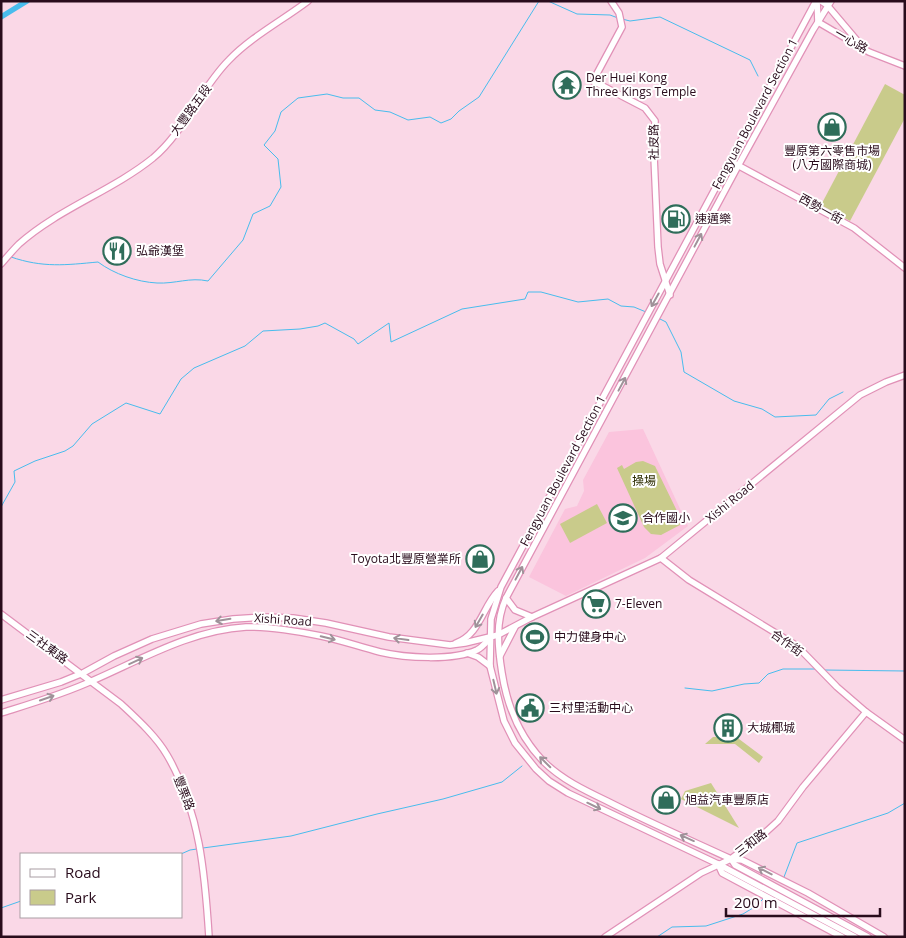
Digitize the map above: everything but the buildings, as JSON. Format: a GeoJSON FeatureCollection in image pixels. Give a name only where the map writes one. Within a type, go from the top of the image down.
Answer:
{"type":"FeatureCollection","features":[{"type":"Feature","properties":{"kind":"street","name":"大豐路五段"},"geometry":{"type":"LineString","coordinates":[[1,264],[19,244],[41,227],[92,197],[154,156],[182,126],[229,59],[308,1]]}},
{"type":"Feature","properties":{"kind":"street","name":"社皮路"},"geometry":{"type":"LineString","coordinates":[[611,1],[619,13],[622,27],[593,81],[645,108],[655,122],[654,156],[658,247],[660,264],[670,295]]}},
{"type":"Feature","properties":{"kind":"street","name":"Fengyuan Boulevard Section 1"},"geometry":{"type":"LineString","coordinates":[[769,886],[616,817],[568,793],[549,781],[525,757],[515,743],[500,708],[490,666],[491,619],[501,588],[818,1]]}},
{"type":"Feature","properties":{"kind":"street"},"geometry":{"type":"LineString","coordinates":[[818,22],[818,1],[829,3],[863,48]]}},
{"type":"Feature","properties":{"kind":"street","name":"Fengyuan Boulevard Section 1"},"geometry":{"type":"LineString","coordinates":[[829,3],[738,166],[506,598],[501,613],[498,635],[504,689],[519,728],[536,752],[556,773],[576,786],[620,808],[731,858],[742,860],[884,937]]}},
{"type":"Feature","properties":{"kind":"street","name":"一心路"},"geometry":{"type":"LineString","coordinates":[[818,22],[863,48],[905,66]]}},
{"type":"Feature","properties":{"kind":"street","name":"西勢一街"},"geometry":{"type":"LineString","coordinates":[[730,161],[854,228],[905,268]]}},
{"type":"Feature","properties":{"kind":"street","name":"Xishi Road"},"geometry":{"type":"LineString","coordinates":[[1,700],[61,682],[152,639],[201,624],[233,619],[262,617],[293,618],[326,623],[389,638],[450,645],[498,635],[532,617],[661,558],[860,396],[886,382],[905,375]]}},
{"type":"Feature","properties":{"kind":"street","name":"合作街"},"geometry":{"type":"LineString","coordinates":[[661,558],[688,580],[797,646],[837,688],[905,740]]}},
{"type":"Feature","properties":{"kind":"street"},"geometry":{"type":"LineString","coordinates":[[450,645],[467,637],[474,630],[495,594],[501,588]]}},
{"type":"Feature","properties":{"kind":"street"},"geometry":{"type":"LineString","coordinates":[[506,598],[515,610],[532,617]]}},
{"type":"Feature","properties":{"kind":"street","name":"三社東路"},"geometry":{"type":"LineString","coordinates":[[1,614],[92,681]]}},
{"type":"Feature","properties":{"kind":"street"},"geometry":{"type":"LineString","coordinates":[[500,658],[516,626]]}},
{"type":"Feature","properties":{"kind":"street","name":"Xishi Road"},"geometry":{"type":"LineString","coordinates":[[1,713],[37,702],[92,681],[152,653],[220,630],[248,627],[322,636],[382,652],[440,656],[467,653],[482,647],[491,637]]}},
{"type":"Feature","properties":{"kind":"street"},"geometry":{"type":"LineString","coordinates":[[467,653],[478,657],[490,666]]}},
{"type":"Feature","properties":{"kind":"street","name":"豐栗路"},"geometry":{"type":"LineString","coordinates":[[92,681],[139,721],[167,754],[177,775],[187,798],[197,831],[204,873],[209,937]]}},
{"type":"Feature","properties":{"kind":"street","name":"三和路"},"geometry":{"type":"LineString","coordinates":[[605,937],[701,873],[731,858],[754,842],[778,820],[866,712]]}},
{"type":"Feature","properties":{"kind":"street","name":"Fengyuan Boulevard Section 1"},"geometry":{"type":"LineString","coordinates":[[731,858],[735,865],[769,886]]}},
{"type":"Feature","properties":{"kind":"street","name":"Fengyuan Boulevard Section 1"},"geometry":{"type":"LineString","coordinates":[[718,864],[722,873],[842,937]]}},
{"type":"Feature","properties":{"kind":"street"},"geometry":{"type":"LineString","coordinates":[[769,886],[855,937]]}},
{"type":"Feature","properties":{"kind":"street"},"geometry":{"type":"LineString","coordinates":[[769,886],[868,937]]}},
{"type":"Feature","properties":{"kind":"shaded area","name":"合作國小"},"geometry":{"type":"Polygon","coordinates":[[[643,429],[688,526],[645,558],[566,596],[529,577],[565,509],[577,506],[584,491],[583,480],[609,432],[643,429]]]}},
{"type":"Feature","properties":{"kind":"green space"},"geometry":{"type":"Polygon","coordinates":[[[885,84],[905,95],[905,118],[850,221],[821,205],[885,84]]]}},
{"type":"Feature","properties":{"kind":"green space","name":"操場"},"geometry":{"type":"Polygon","coordinates":[[[643,461],[655,466],[677,511],[680,525],[661,535],[651,534],[644,527],[617,468],[622,465],[624,469],[636,462],[643,461]]]}},
{"type":"Feature","properties":{"kind":"green space"},"geometry":{"type":"Polygon","coordinates":[[[597,504],[607,523],[570,543],[560,524],[597,504]]]}},
{"type":"Feature","properties":{"kind":"green space"},"geometry":{"type":"Polygon","coordinates":[[[735,736],[763,757],[759,763],[735,744],[705,744],[713,737],[735,736]]]}},
{"type":"Feature","properties":{"kind":"green space"},"geometry":{"type":"Polygon","coordinates":[[[711,783],[739,828],[681,799],[685,791],[711,783]]]}},
{"type":"Feature","properties":{"kind":"waterway"},"geometry":{"type":"LineString","coordinates":[[1,17],[27,1]]}},
{"type":"Feature","properties":{"kind":"waterway"},"geometry":{"type":"LineString","coordinates":[[11,257],[44,264],[65,265],[98,262],[118,274],[149,282],[208,281],[243,240],[253,214],[270,206],[281,187],[278,159],[264,145],[275,131],[281,112],[298,98],[327,94],[343,98],[359,98],[375,110],[390,112],[408,120],[430,117],[441,123],[451,119],[479,97],[539,1]]}},
{"type":"Feature","properties":{"kind":"waterway"},"geometry":{"type":"LineString","coordinates":[[548,1],[577,14],[610,15],[618,18]]}},
{"type":"Feature","properties":{"kind":"waterway"},"geometry":{"type":"LineString","coordinates":[[622,19],[630,21],[660,17],[750,60],[758,76]]}},
{"type":"Feature","properties":{"kind":"waterway"},"geometry":{"type":"LineString","coordinates":[[1,507],[15,482],[14,471],[35,461],[65,451],[73,446],[92,424],[126,403],[160,414],[181,379],[194,368],[245,346],[263,331],[300,329],[325,323],[354,339],[358,344],[389,323],[391,342],[462,309],[525,299],[528,292],[541,292],[578,302],[608,299],[621,306],[634,307],[646,312]]}},
{"type":"Feature","properties":{"kind":"waterway"},"geometry":{"type":"LineString","coordinates":[[658,318],[666,322],[681,352],[684,372],[734,401],[762,409],[775,417],[816,415],[829,399],[843,392]]}},
{"type":"Feature","properties":{"kind":"waterway"},"geometry":{"type":"LineString","coordinates":[[685,688],[712,691],[744,684],[759,683],[768,674],[783,669],[817,669]]}},
{"type":"Feature","properties":{"kind":"waterway"},"geometry":{"type":"LineString","coordinates":[[823,670],[905,671]]}},
{"type":"Feature","properties":{"kind":"waterway"},"geometry":{"type":"LineString","coordinates":[[203,848],[291,836],[443,799],[502,782],[522,766]]}},
{"type":"Feature","properties":{"kind":"waterway"},"geometry":{"type":"LineString","coordinates":[[784,877],[797,843],[888,813],[905,803]]}},
{"type":"Feature","properties":{"kind":"waterway"},"geometry":{"type":"LineString","coordinates":[[182,854],[197,849]]}},
{"type":"Feature","properties":{"kind":"waterway"},"geometry":{"type":"LineString","coordinates":[[657,937],[672,927],[706,926],[743,914],[756,906],[764,898]]}},
{"type":"Feature","properties":{"kind":"waterway"},"geometry":{"type":"LineString","coordinates":[[1,908],[20,901]]}},
{"type":"Feature","properties":{"kind":"place","name":"Der Huei Kong Three Kings Temple"},"geometry":{"type":"Point","coordinates":[567,85]}},
{"type":"Feature","properties":{"kind":"place","name":"豐原第六零售市場 (八方國際商城)"},"geometry":{"type":"Point","coordinates":[832,127]}},
{"type":"Feature","properties":{"kind":"place","name":"速邁樂"},"geometry":{"type":"Point","coordinates":[676,219]}},
{"type":"Feature","properties":{"kind":"place","name":"弘爺漢堡"},"geometry":{"type":"Point","coordinates":[117,251]}},
{"type":"Feature","properties":{"kind":"place","name":"合作國小"},"geometry":{"type":"Point","coordinates":[623,518]}},
{"type":"Feature","properties":{"kind":"place","name":"Toyota北豐原營業所"},"geometry":{"type":"Point","coordinates":[480,559]}},
{"type":"Feature","properties":{"kind":"place","name":"7-Eleven"},"geometry":{"type":"Point","coordinates":[596,604]}},
{"type":"Feature","properties":{"kind":"place","name":"中力健身中心"},"geometry":{"type":"Point","coordinates":[535,637]}},
{"type":"Feature","properties":{"kind":"place","name":"三村里活動中心"},"geometry":{"type":"Point","coordinates":[530,708]}},
{"type":"Feature","properties":{"kind":"place","name":"大城椰城"},"geometry":{"type":"Point","coordinates":[728,728]}},
{"type":"Feature","properties":{"kind":"place","name":"旭益汽車豐原店"},"geometry":{"type":"Point","coordinates":[666,800]}}]}
